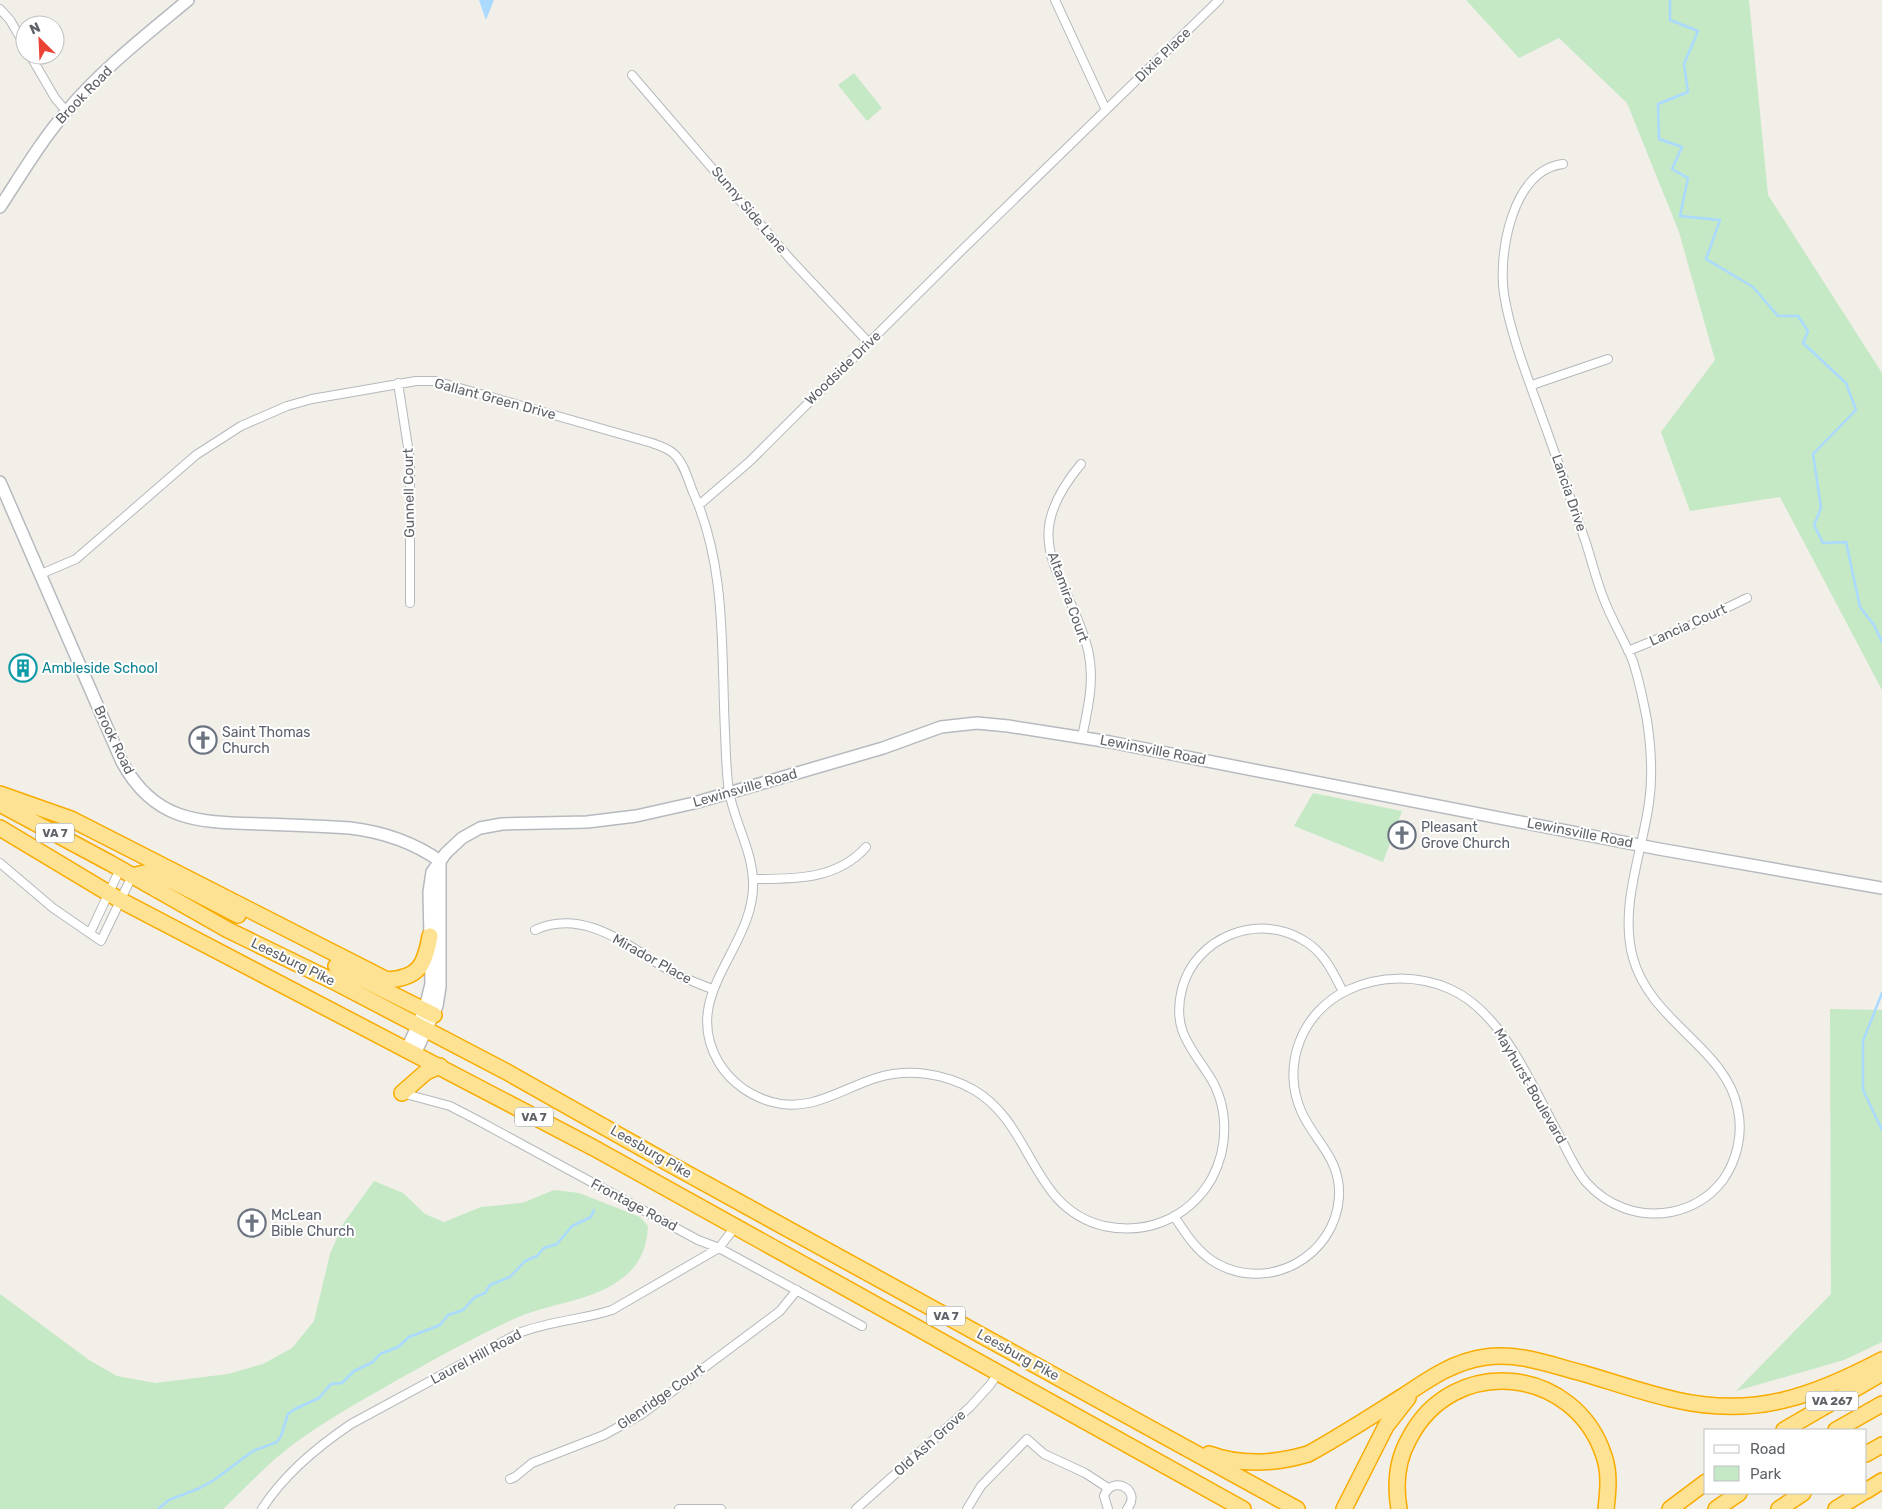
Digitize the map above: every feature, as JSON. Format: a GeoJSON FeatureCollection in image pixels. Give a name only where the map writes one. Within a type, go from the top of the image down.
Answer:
{"type":"FeatureCollection","features":[{"type":"Feature","properties":{"kind":"highway"},"geometry":{"type":"LineString","coordinates":[[0,794],[88,827],[387,980],[402,979],[414,973],[427,954],[430,936]]}},
{"type":"Feature","properties":{"kind":"highway","name":"Leesburg Pike"},"geometry":{"type":"LineString","coordinates":[[0,804],[228,930],[422,1027],[524,1081],[668,1163],[1297,1509]]}},
{"type":"Feature","properties":{"kind":"highway","name":"Leesburg Pike"},"geometry":{"type":"LineString","coordinates":[[0,828],[114,896],[440,1066],[735,1226],[1243,1509]]}},
{"type":"Feature","properties":{"kind":"highway"},"geometry":{"type":"LineString","coordinates":[[126,872],[161,875],[429,1013]]}},
{"type":"Feature","properties":{"kind":"highway"},"geometry":{"type":"LineString","coordinates":[[402,1093],[426,1072],[440,1066]]}},
{"type":"Feature","properties":{"kind":"highway"},"geometry":{"type":"LineString","coordinates":[[1161,1434],[1211,1455],[1234,1461],[1267,1463],[1290,1460],[1320,1448],[1448,1368],[1487,1356],[1511,1356],[1540,1362],[1678,1400],[1731,1406],[1762,1405],[1810,1394],[1842,1381],[1882,1360]]}},
{"type":"Feature","properties":{"kind":"highway","name":"VA 267"},"geometry":{"type":"LineString","coordinates":[[1786,1429],[1882,1373]]}},
{"type":"Feature","properties":{"kind":"highway"},"geometry":{"type":"LineString","coordinates":[[1399,1509],[1397,1492],[1399,1465],[1406,1444],[1422,1418],[1434,1406],[1456,1391],[1478,1383],[1503,1380],[1527,1384],[1547,1391],[1564,1400],[1583,1418],[1600,1444],[1605,1458],[1608,1491],[1606,1509]]}},
{"type":"Feature","properties":{"kind":"highway"},"geometry":{"type":"LineString","coordinates":[[1344,1509],[1386,1426],[1399,1408],[1423,1383]]}},
{"type":"Feature","properties":{"kind":"highway"},"geometry":{"type":"LineString","coordinates":[[1838,1429],[1882,1404]]}},
{"type":"Feature","properties":{"kind":"highway"},"geometry":{"type":"LineString","coordinates":[[1867,1453],[1882,1445]]}},
{"type":"Feature","properties":{"kind":"highway"},"geometry":{"type":"LineString","coordinates":[[1670,1509],[1704,1484]]}},
{"type":"Feature","properties":{"kind":"highway"},"geometry":{"type":"LineString","coordinates":[[1716,1509],[1738,1494]]}},
{"type":"Feature","properties":{"kind":"highway"},"geometry":{"type":"LineString","coordinates":[[1779,1509],[1802,1494]]}},
{"type":"Feature","properties":{"kind":"highway"},"geometry":{"type":"LineString","coordinates":[[1836,1509],[1860,1494]]}},
{"type":"Feature","properties":{"kind":"main road","name":"Brook Road"},"geometry":{"type":"LineString","coordinates":[[0,207],[66,111],[84,92],[188,0]]}},
{"type":"Feature","properties":{"kind":"main road","name":"Brook Road"},"geometry":{"type":"LineString","coordinates":[[0,482],[122,762],[129,775],[150,799],[164,809],[199,821],[369,831],[414,844],[440,861]]}},
{"type":"Feature","properties":{"kind":"main road","name":"Lewinsville Road"},"geometry":{"type":"LineString","coordinates":[[429,1013],[431,984],[429,892],[431,877],[440,861],[462,838],[490,825],[611,819],[694,803],[883,748],[922,733],[959,724],[1008,726],[1082,737],[1641,845],[1882,888]]}},
{"type":"Feature","properties":{"kind":"main road","name":"Lewinsville Road"},"geometry":{"type":"LineString","coordinates":[[411,1051],[429,1013],[437,1006],[441,967],[440,861]]}},
{"type":"Feature","properties":{"kind":"street"},"geometry":{"type":"LineString","coordinates":[[1055,0],[1106,110]]}},
{"type":"Feature","properties":{"kind":"street","name":"Dixie Place"},"geometry":{"type":"LineString","coordinates":[[1106,110],[1219,0]]}},
{"type":"Feature","properties":{"kind":"street"},"geometry":{"type":"LineString","coordinates":[[0,9],[15,29]]}},
{"type":"Feature","properties":{"kind":"street"},"geometry":{"type":"LineString","coordinates":[[36,65],[55,98],[66,111]]}},
{"type":"Feature","properties":{"kind":"street","name":"Sunny Side Lane"},"geometry":{"type":"LineString","coordinates":[[632,75],[790,260],[869,343]]}},
{"type":"Feature","properties":{"kind":"street","name":"Woodside Drive"},"geometry":{"type":"LineString","coordinates":[[699,505],[749,462],[1106,110]]}},
{"type":"Feature","properties":{"kind":"street","name":"Lancia Drive"},"geometry":{"type":"LineString","coordinates":[[1563,164],[1554,164],[1545,168],[1528,187],[1514,212],[1503,254],[1503,282],[1507,309],[1602,596],[1638,676],[1651,756],[1649,802],[1641,845]]}},
{"type":"Feature","properties":{"kind":"street"},"geometry":{"type":"LineString","coordinates":[[1532,384],[1608,359]]}},
{"type":"Feature","properties":{"kind":"street","name":"Gallant Green Drive"},"geometry":{"type":"LineString","coordinates":[[41,574],[76,559],[196,455],[241,426],[279,409],[312,399],[416,381],[446,383],[661,446],[677,456],[699,505]]}},
{"type":"Feature","properties":{"kind":"street","name":"Gunnell Court"},"geometry":{"type":"LineString","coordinates":[[398,383],[410,460],[410,603]]}},
{"type":"Feature","properties":{"kind":"street","name":"Altamira Court"},"geometry":{"type":"LineString","coordinates":[[1081,464],[1055,502],[1049,528],[1049,542],[1055,569],[1082,634],[1091,667],[1090,700],[1082,737]]}},
{"type":"Feature","properties":{"kind":"street"},"geometry":{"type":"LineString","coordinates":[[699,505],[710,535],[718,575],[729,793],[753,879],[753,898],[745,926],[712,989],[708,1003],[708,1029],[716,1056],[731,1078],[756,1097],[780,1104],[804,1105],[827,1098],[875,1078],[894,1074],[914,1073],[941,1077],[970,1088],[997,1107],[1018,1134],[1050,1192],[1071,1212],[1099,1225],[1114,1228],[1144,1227],[1174,1216],[1188,1207],[1208,1185],[1220,1159],[1224,1136],[1220,1099],[1208,1073],[1190,1050],[1182,1031],[1180,1002],[1186,979],[1202,954],[1224,937],[1250,929],[1277,930],[1303,939],[1315,948],[1332,968],[1343,992]]}},
{"type":"Feature","properties":{"kind":"street","name":"Lancia Court"},"geometry":{"type":"LineString","coordinates":[[1628,651],[1696,623],[1747,598]]}},
{"type":"Feature","properties":{"kind":"street","name":"Mayhurst Boulevard"},"geometry":{"type":"LineString","coordinates":[[1174,1216],[1196,1247],[1206,1257],[1218,1264],[1243,1273],[1269,1273],[1283,1270],[1308,1256],[1326,1236],[1336,1212],[1339,1198],[1336,1172],[1325,1147],[1303,1114],[1297,1100],[1293,1072],[1295,1057],[1304,1030],[1320,1009],[1343,992],[1365,984],[1396,978],[1428,982],[1464,996],[1482,1009],[1504,1035],[1579,1173],[1597,1193],[1621,1208],[1648,1213],[1669,1212],[1690,1206],[1714,1190],[1730,1167],[1739,1141],[1739,1113],[1730,1085],[1722,1072],[1657,1005],[1639,974],[1633,958],[1628,922],[1641,845]]}},
{"type":"Feature","properties":{"kind":"street"},"geometry":{"type":"LineString","coordinates":[[753,879],[798,878],[826,873],[849,862],[866,846]]}},
{"type":"Feature","properties":{"kind":"street"},"geometry":{"type":"LineString","coordinates":[[0,863],[53,908],[101,942],[114,896],[126,872]]}},
{"type":"Feature","properties":{"kind":"street"},"geometry":{"type":"LineString","coordinates":[[90,933],[114,896],[126,872]]}},
{"type":"Feature","properties":{"kind":"street","name":"Mirador Place"},"geometry":{"type":"LineString","coordinates":[[535,930],[546,925],[566,923],[598,930],[632,946],[676,974],[712,989]]}},
{"type":"Feature","properties":{"kind":"street","name":"Frontage Road"},"geometry":{"type":"LineString","coordinates":[[402,1093],[450,1106],[862,1326]]}},
{"type":"Feature","properties":{"kind":"street","name":"Laurel Hill Road"},"geometry":{"type":"LineString","coordinates":[[262,1509],[300,1463],[330,1438],[351,1424],[519,1333],[548,1324],[593,1316],[612,1310],[719,1248],[735,1226]]}},
{"type":"Feature","properties":{"kind":"street","name":"Glenridge Court"},"geometry":{"type":"LineString","coordinates":[[510,1479],[532,1463],[604,1435],[642,1414],[780,1311],[797,1290]]}},
{"type":"Feature","properties":{"kind":"street","name":"Old Ash Grove"},"geometry":{"type":"LineString","coordinates":[[856,1509],[970,1406],[990,1386],[998,1372]]}},
{"type":"Feature","properties":{"kind":"street"},"geometry":{"type":"LineString","coordinates":[[967,1509],[981,1486],[1027,1439],[1044,1454],[1085,1473],[1108,1488]]}},
{"type":"Feature","properties":{"kind":"street"},"geometry":{"type":"LineString","coordinates":[[1108,1509],[1104,1496],[1108,1488],[1117,1484],[1129,1489],[1132,1499],[1128,1509]]}},
{"type":"Feature","properties":{"kind":"street"},"geometry":{"type":"LineString","coordinates":[[679,1509],[708,1507],[721,1509]]}},
{"type":"Feature","properties":{"kind":"green space"},"geometry":{"type":"Polygon","coordinates":[[[1466,0],[1749,0],[1768,195],[1882,373],[1882,690],[1780,497],[1690,511],[1661,432],[1715,360],[1679,232],[1627,103],[1559,38],[1519,58],[1466,0]]]}},
{"type":"Feature","properties":{"kind":"green space"},"geometry":{"type":"Polygon","coordinates":[[[854,73],[882,108],[867,121],[838,85],[854,73]]]}},
{"type":"Feature","properties":{"kind":"green space"},"geometry":{"type":"Polygon","coordinates":[[[1313,793],[1402,811],[1383,862],[1294,826],[1313,793]]]}},
{"type":"Feature","properties":{"kind":"green space"},"geometry":{"type":"Polygon","coordinates":[[[1830,1009],[1882,1010],[1882,1342],[1844,1360],[1736,1391],[1831,1294],[1830,1009]]]}},
{"type":"Feature","properties":{"kind":"green space"},"geometry":{"type":"Polygon","coordinates":[[[374,1181],[403,1193],[425,1214],[444,1222],[481,1207],[522,1203],[554,1190],[579,1193],[640,1217],[648,1226],[646,1240],[642,1254],[635,1266],[613,1285],[586,1296],[516,1318],[407,1374],[362,1400],[288,1448],[223,1509],[0,1509],[0,1294],[89,1360],[117,1376],[155,1383],[228,1374],[263,1364],[292,1348],[314,1321],[330,1254],[343,1224],[374,1181]]]}},
{"type":"Feature","properties":{"kind":"water"},"geometry":{"type":"Polygon","coordinates":[[[479,0],[494,0],[486,20],[479,0]]]}},
{"type":"Feature","properties":{"kind":"waterway"},"geometry":{"type":"LineString","coordinates":[[1670,0],[1670,20],[1698,31],[1684,64],[1688,92],[1658,104],[1659,139],[1682,147],[1672,169],[1688,178],[1680,216],[1720,220],[1706,259],[1753,287],[1778,316],[1798,316],[1808,331],[1803,343],[1846,383],[1856,410],[1813,454],[1821,508],[1814,525],[1823,543],[1846,542],[1860,607],[1874,625],[1882,642]]}},
{"type":"Feature","properties":{"kind":"waterway"},"geometry":{"type":"LineString","coordinates":[[1882,993],[1863,1041],[1863,1090],[1882,1130]]}},
{"type":"Feature","properties":{"kind":"waterway"},"geometry":{"type":"LineString","coordinates":[[158,1509],[169,1500],[200,1488],[214,1480],[253,1451],[277,1442],[281,1436],[288,1414],[319,1398],[331,1384],[342,1383],[354,1371],[373,1362],[380,1354],[398,1347],[409,1337],[440,1325],[448,1315],[463,1310],[475,1297],[485,1293],[490,1285],[510,1277],[525,1261],[537,1256],[544,1248],[557,1244],[572,1226],[591,1217],[594,1210]]}},
{"type":"Feature","properties":{"kind":"place","name":"Ambleside School"},"geometry":{"type":"Point","coordinates":[23,668]}},
{"type":"Feature","properties":{"kind":"place","name":"Saint Thomas Church"},"geometry":{"type":"Point","coordinates":[203,740]}},
{"type":"Feature","properties":{"kind":"place","name":"Pleasant Grove Church"},"geometry":{"type":"Point","coordinates":[1402,835]}},
{"type":"Feature","properties":{"kind":"place","name":"McLean Bible Church"},"geometry":{"type":"Point","coordinates":[252,1223]}}]}
